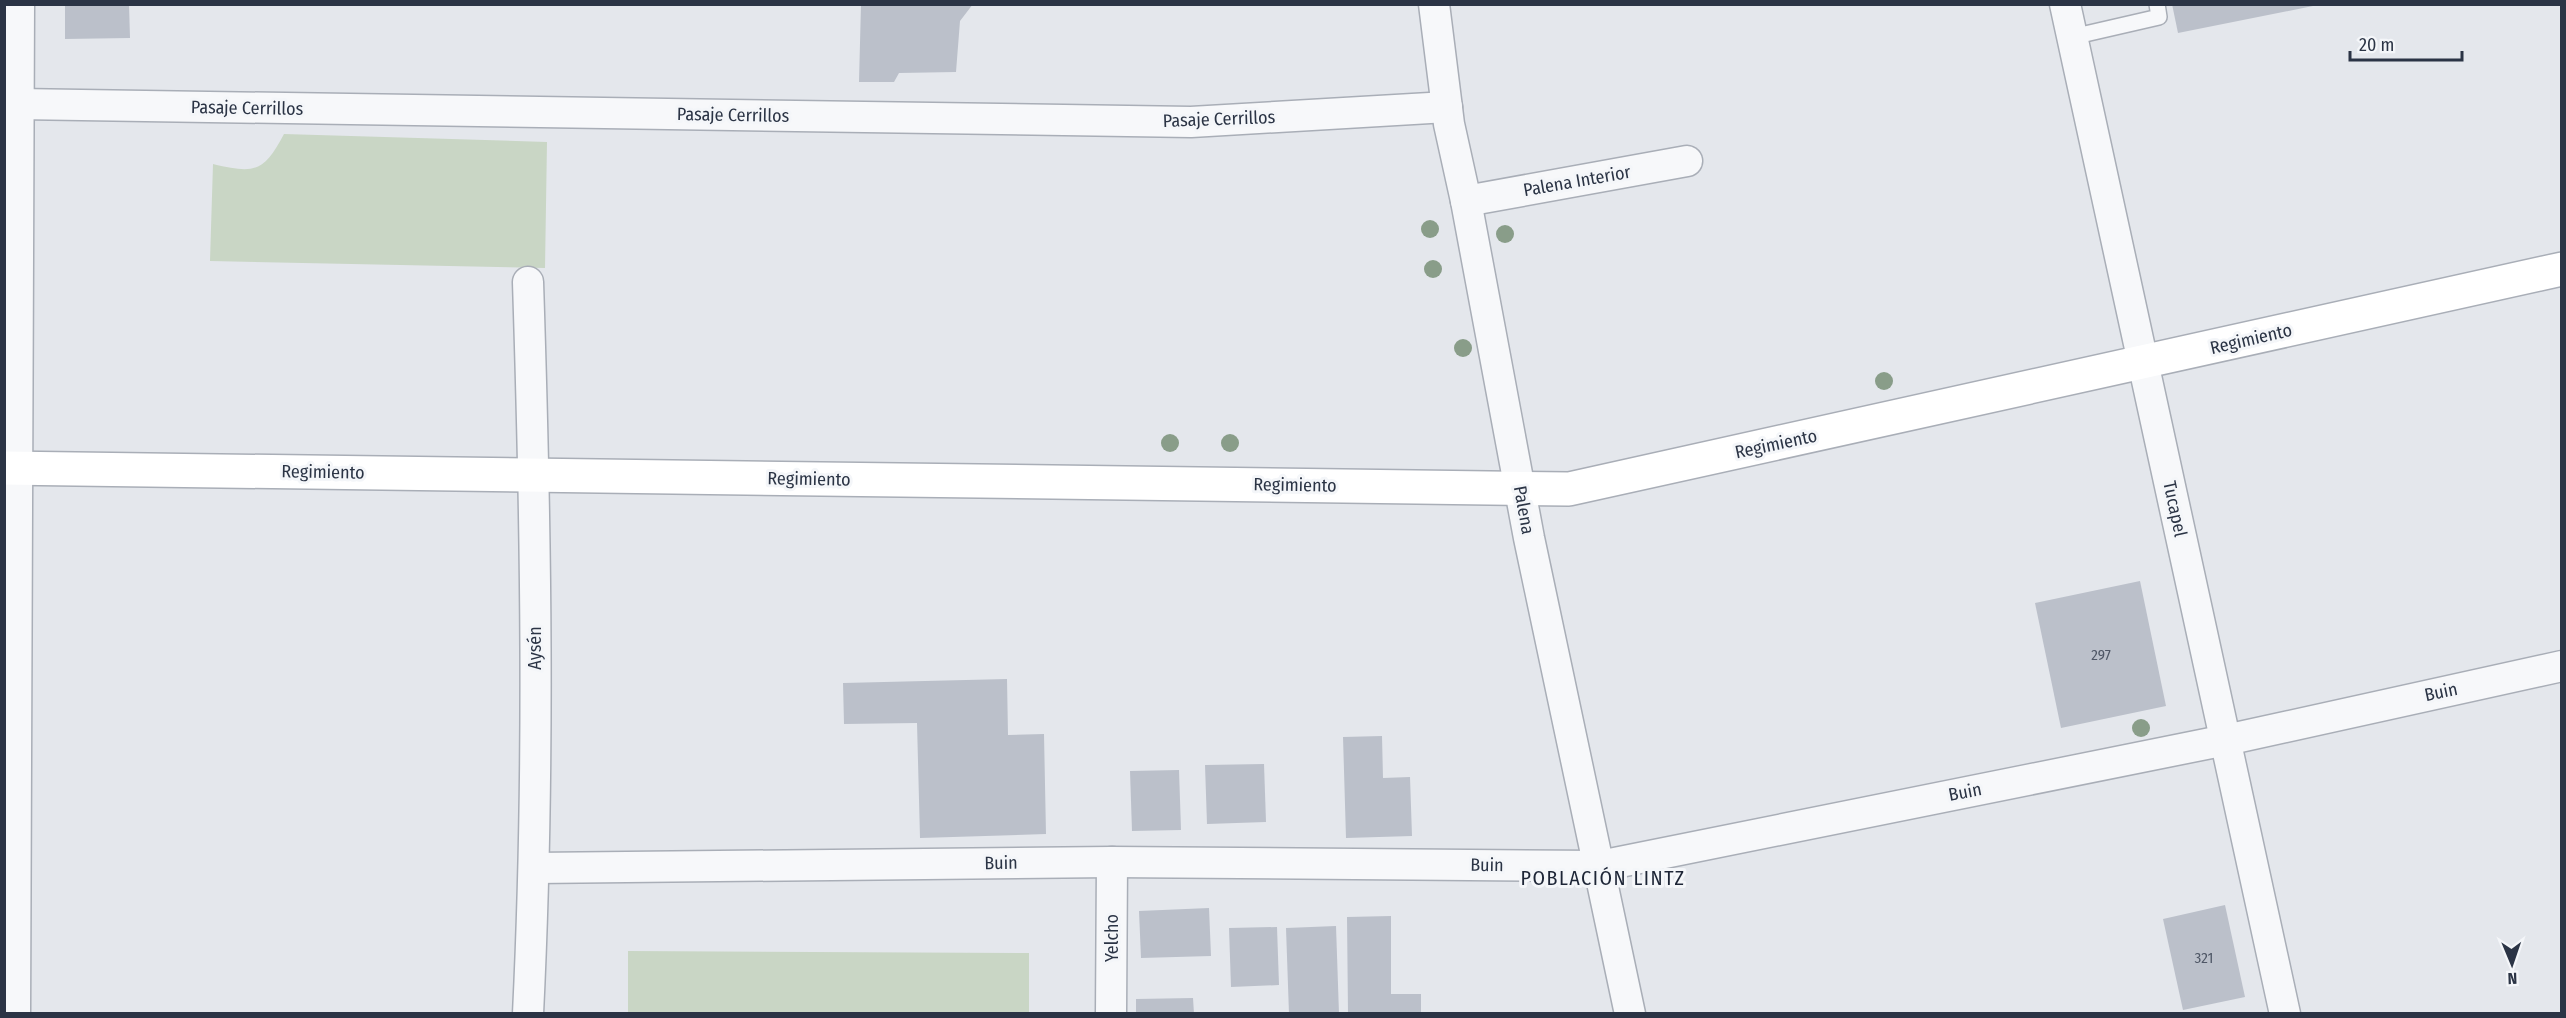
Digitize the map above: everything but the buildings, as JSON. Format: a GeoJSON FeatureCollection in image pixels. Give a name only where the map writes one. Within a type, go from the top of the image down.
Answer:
{"type":"FeatureCollection","features":[{"type":"Feature","properties":{"kind":"main road","name":"Regimiento"},"geometry":{"type":"LineString","coordinates":[[10,468],[1521,489],[1582,487],[2562,269]]}},
{"type":"Feature","properties":{"kind":"street"},"geometry":{"type":"LineString","coordinates":[[15,1014],[10,468],[19,4]]}},
{"type":"Feature","properties":{"kind":"street","name":"Palena"},"geometry":{"type":"LineString","coordinates":[[1434,4],[1447,107],[1521,489],[1528,538],[1630,1014]]}},
{"type":"Feature","properties":{"kind":"street","name":"Tucapel"},"geometry":{"type":"LineString","coordinates":[[2065,4],[2285,1014]]}},
{"type":"Feature","properties":{"kind":"street","name":"Pasaje Cerrillos"},"geometry":{"type":"LineString","coordinates":[[18,104],[1191,122],[1447,107]]}},
{"type":"Feature","properties":{"kind":"street","name":"Palena Interior"},"geometry":{"type":"LineString","coordinates":[[1466,201],[1687,161]]}},
{"type":"Feature","properties":{"kind":"street","name":"Aysén"},"geometry":{"type":"LineString","coordinates":[[528,282],[535,475],[535,868],[528,1014]]}},
{"type":"Feature","properties":{"kind":"street","name":"Buin"},"geometry":{"type":"LineString","coordinates":[[535,868],[1112,862],[1600,866],[2226,740],[2562,666]]}},
{"type":"Feature","properties":{"kind":"street","name":"Yelcho"},"geometry":{"type":"LineString","coordinates":[[1111,1014],[1112,862]]}},
{"type":"Feature","properties":{"kind":"lane"},"geometry":{"type":"LineString","coordinates":[[2072,37],[2159,17],[2157,4]]}},
{"type":"Feature","properties":{"kind":"green space"},"geometry":{"type":"Polygon","coordinates":[[[284,134],[547,142],[545,268],[210,261],[213,164],[239,169],[257,167],[270,156],[284,134]]]}},
{"type":"Feature","properties":{"kind":"green space"},"geometry":{"type":"Polygon","coordinates":[[[628,951],[1029,953],[1029,1013],[628,1013],[628,951]]]}},
{"type":"Feature","properties":{"kind":"district","name":"POBLACIÓN LINTZ"},"geometry":{"type":"Point","coordinates":[1603,878]}}]}
